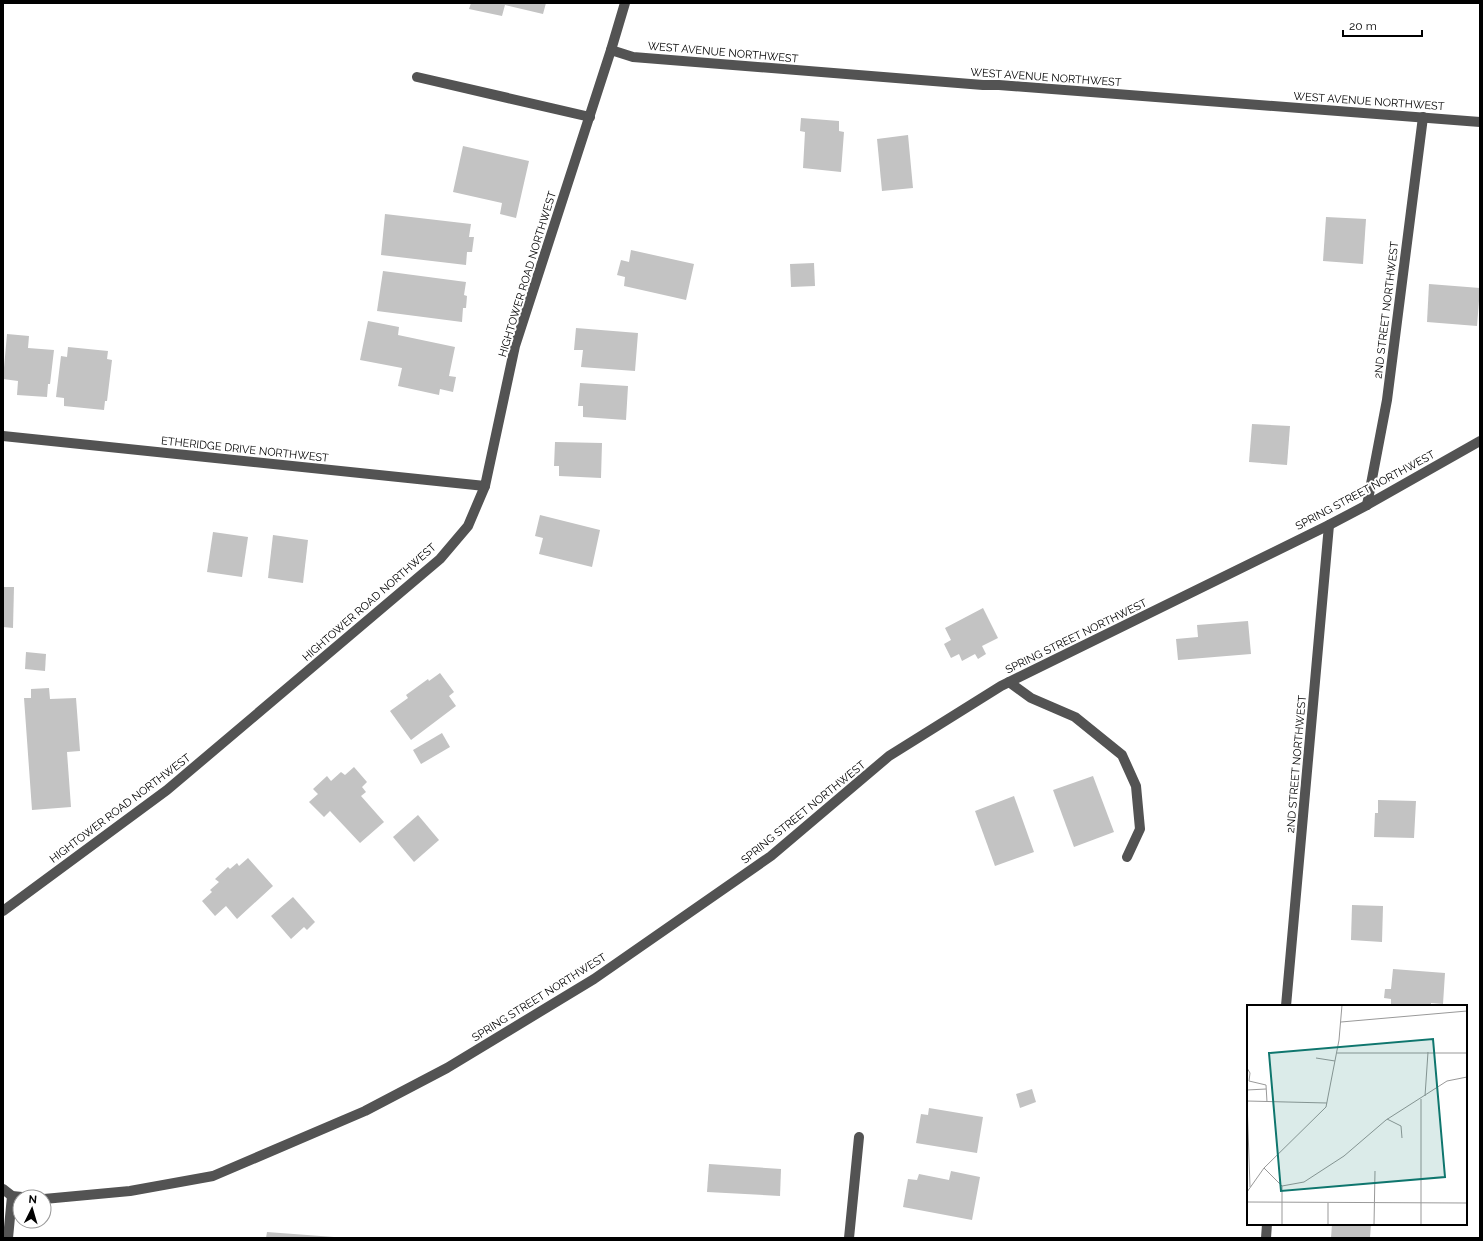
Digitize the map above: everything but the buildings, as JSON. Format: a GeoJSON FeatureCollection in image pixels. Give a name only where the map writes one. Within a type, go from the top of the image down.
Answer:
{"type":"FeatureCollection","features":[{"type":"Feature","properties":{"kind":"street","name":"HIGHTOWER ROAD NORTHWEST"},"geometry":{"type":"LineString","coordinates":[[3,911],[167,790],[440,559],[468,526],[485,486],[515,346],[612,50],[625,3]]}},
{"type":"Feature","properties":{"kind":"street","name":"WEST AVENUE NORTHWEST"},"geometry":{"type":"LineString","coordinates":[[612,50],[641,58],[1480,122]]}},
{"type":"Feature","properties":{"kind":"street"},"geometry":{"type":"LineString","coordinates":[[416,77],[590,117]]}},
{"type":"Feature","properties":{"kind":"street","name":"2ND STREET NORTHWEST"},"geometry":{"type":"LineString","coordinates":[[1367,505],[1387,400],[1423,117]]}},
{"type":"Feature","properties":{"kind":"street","name":"ETHERIDGE DRIVE NORTHWEST"},"geometry":{"type":"LineString","coordinates":[[3,436],[485,486]]}},
{"type":"Feature","properties":{"kind":"street","name":"SPRING STREET NORTHWEST"},"geometry":{"type":"LineString","coordinates":[[52,1198],[130,1192],[212,1176],[365,1111],[447,1068],[594,979],[771,856],[890,756],[1009,682],[1329,525],[1480,441]]}},
{"type":"Feature","properties":{"kind":"street","name":"2ND STREET NORTHWEST"},"geometry":{"type":"LineString","coordinates":[[1286,1005],[1329,525]]}},
{"type":"Feature","properties":{"kind":"street"},"geometry":{"type":"LineString","coordinates":[[1009,682],[1031,698],[1075,716],[1122,755],[1136,786],[1140,829],[1127,857]]}},
{"type":"Feature","properties":{"kind":"street"},"geometry":{"type":"LineString","coordinates":[[849,1238],[859,1138]]}},
{"type":"Feature","properties":{"kind":"street"},"geometry":{"type":"LineString","coordinates":[[3,1189],[12,1196],[8,1238]]}},
{"type":"Feature","properties":{"kind":"street"},"geometry":{"type":"LineString","coordinates":[[1266,1238],[1267,1225]]}}]}
